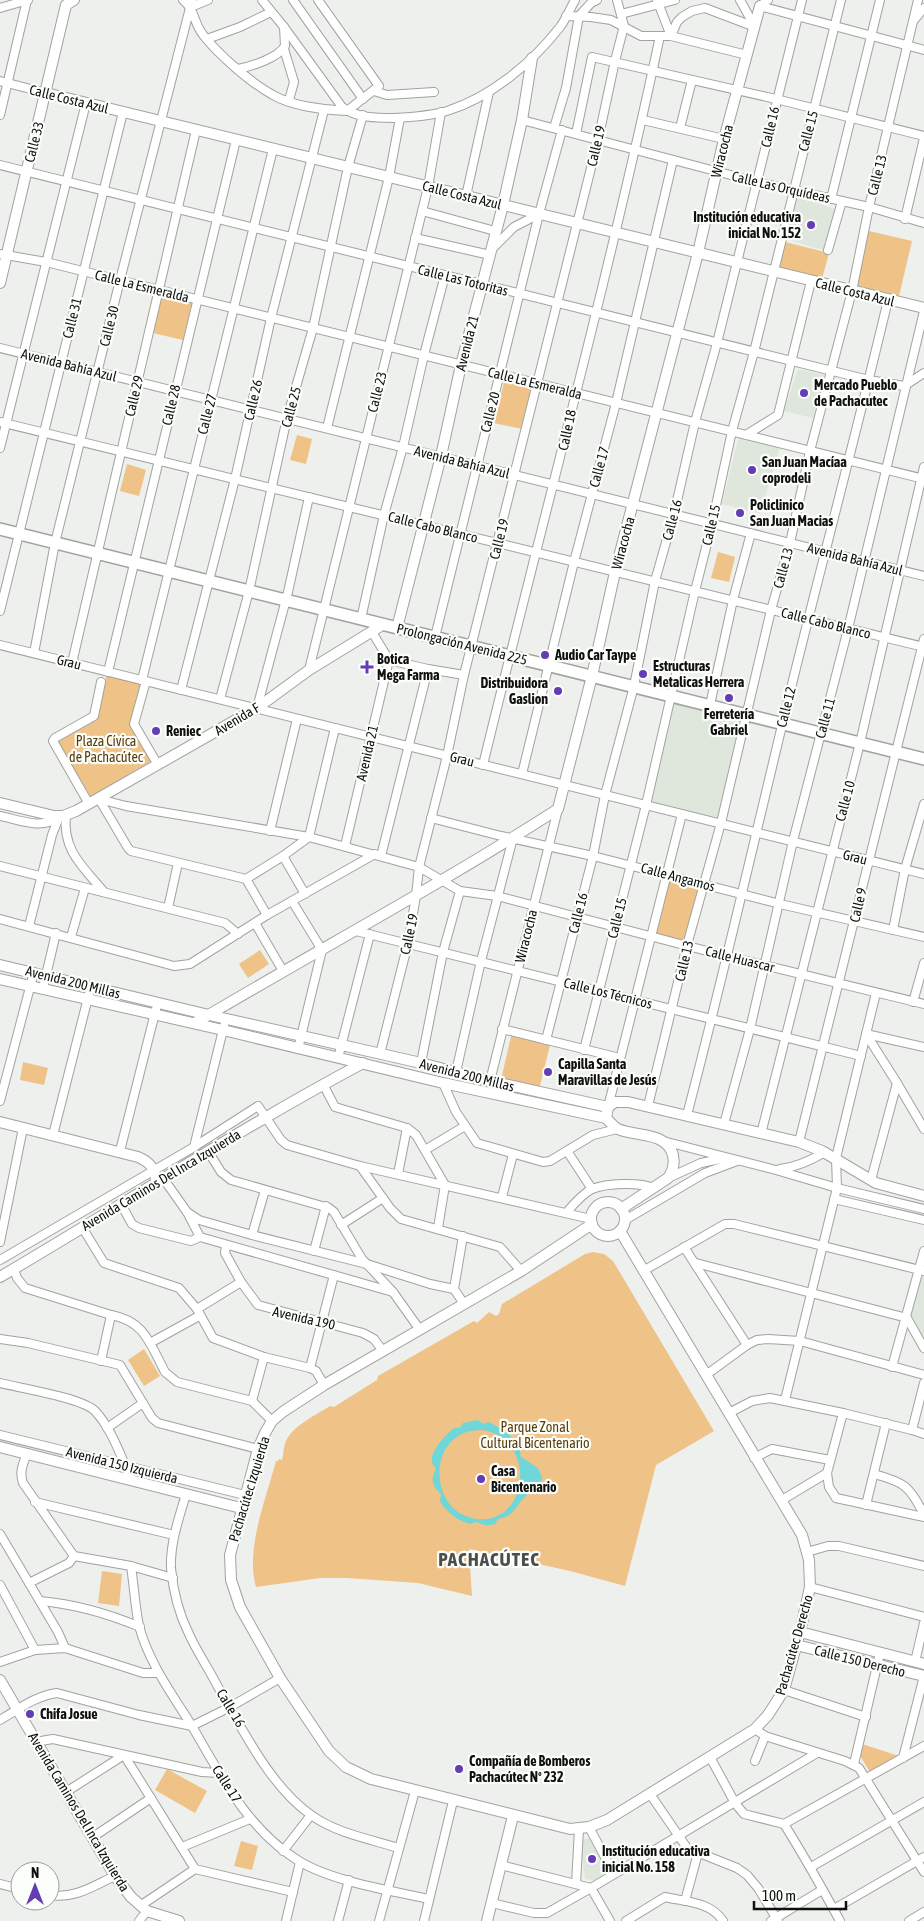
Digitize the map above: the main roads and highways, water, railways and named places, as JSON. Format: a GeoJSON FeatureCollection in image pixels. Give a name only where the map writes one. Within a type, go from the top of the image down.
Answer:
{"type":"FeatureCollection","features":[{"type":"Feature","properties":{"kind":"main road","name":"Prolongación Avenida 225"},"geometry":{"type":"LineString","coordinates":[[0,529],[924,759]]}},
{"type":"Feature","properties":{"kind":"water"},"geometry":{"type":"Polygon","coordinates":[[[478,1420],[483,1424],[489,1422],[507,1432],[519,1446],[521,1457],[538,1468],[542,1477],[541,1483],[536,1490],[525,1497],[510,1514],[498,1519],[495,1524],[487,1525],[476,1522],[470,1524],[457,1518],[440,1501],[441,1494],[433,1483],[436,1469],[432,1462],[433,1453],[447,1434],[454,1428],[460,1428],[463,1423],[478,1420]],[[483,1430],[464,1433],[451,1442],[442,1456],[440,1472],[442,1488],[449,1503],[461,1514],[477,1519],[495,1517],[508,1508],[516,1495],[520,1480],[519,1463],[512,1448],[500,1437],[483,1430]]]}},
{"type":"Feature","properties":{"kind":"place","name":"Institución educativa inicial No. 152"},"geometry":{"type":"Point","coordinates":[811,225]}},
{"type":"Feature","properties":{"kind":"place","name":"Mercado Pueblo de Pachacutec"},"geometry":{"type":"Point","coordinates":[804,393]}},
{"type":"Feature","properties":{"kind":"place","name":"San Juan Macíaa coprodeli"},"geometry":{"type":"Point","coordinates":[752,470]}},
{"type":"Feature","properties":{"kind":"place","name":"Policlinico San Juan Macias"},"geometry":{"type":"Point","coordinates":[740,513]}},
{"type":"Feature","properties":{"kind":"place","name":"Audio Car Taype"},"geometry":{"type":"Point","coordinates":[545,655]}},
{"type":"Feature","properties":{"kind":"place","name":"Botica Mega Farma"},"geometry":{"type":"Point","coordinates":[367,667]}},
{"type":"Feature","properties":{"kind":"place","name":"Estructuras Metalicas Herrera"},"geometry":{"type":"Point","coordinates":[643,674]}},
{"type":"Feature","properties":{"kind":"place","name":"Distribuidora Gaslion"},"geometry":{"type":"Point","coordinates":[558,691]}},
{"type":"Feature","properties":{"kind":"place","name":"Ferretería Gabriel"},"geometry":{"type":"Point","coordinates":[729,698]}},
{"type":"Feature","properties":{"kind":"place","name":"Reniec"},"geometry":{"type":"Point","coordinates":[156,731]}},
{"type":"Feature","properties":{"kind":"place","name":"Capilla Santa Maravillas de Jesús"},"geometry":{"type":"Point","coordinates":[548,1072]}},
{"type":"Feature","properties":{"kind":"place","name":"Casa Bicentenario"},"geometry":{"type":"Point","coordinates":[481,1479]}},
{"type":"Feature","properties":{"kind":"place","name":"Chifa Josue"},"geometry":{"type":"Point","coordinates":[30,1714]}},
{"type":"Feature","properties":{"kind":"place","name":"Compañía de Bomberos Pachacútec Nº 232"},"geometry":{"type":"Point","coordinates":[459,1769]}},
{"type":"Feature","properties":{"kind":"place","name":"Institución educativa inicial No. 158"},"geometry":{"type":"Point","coordinates":[592,1859]}},
{"type":"Feature","properties":{"kind":"district","name":"PACHACÚTEC"},"geometry":{"type":"Point","coordinates":[489,1559]}},
{"type":"Feature","properties":{"kind":"park label","name":"Plaza Cívica de Pachacútec"},"geometry":{"type":"Point","coordinates":[106,750]}},
{"type":"Feature","properties":{"kind":"park label","name":"Parque Zonal Cultural Bicentenario"},"geometry":{"type":"Point","coordinates":[535,1435]}}]}
